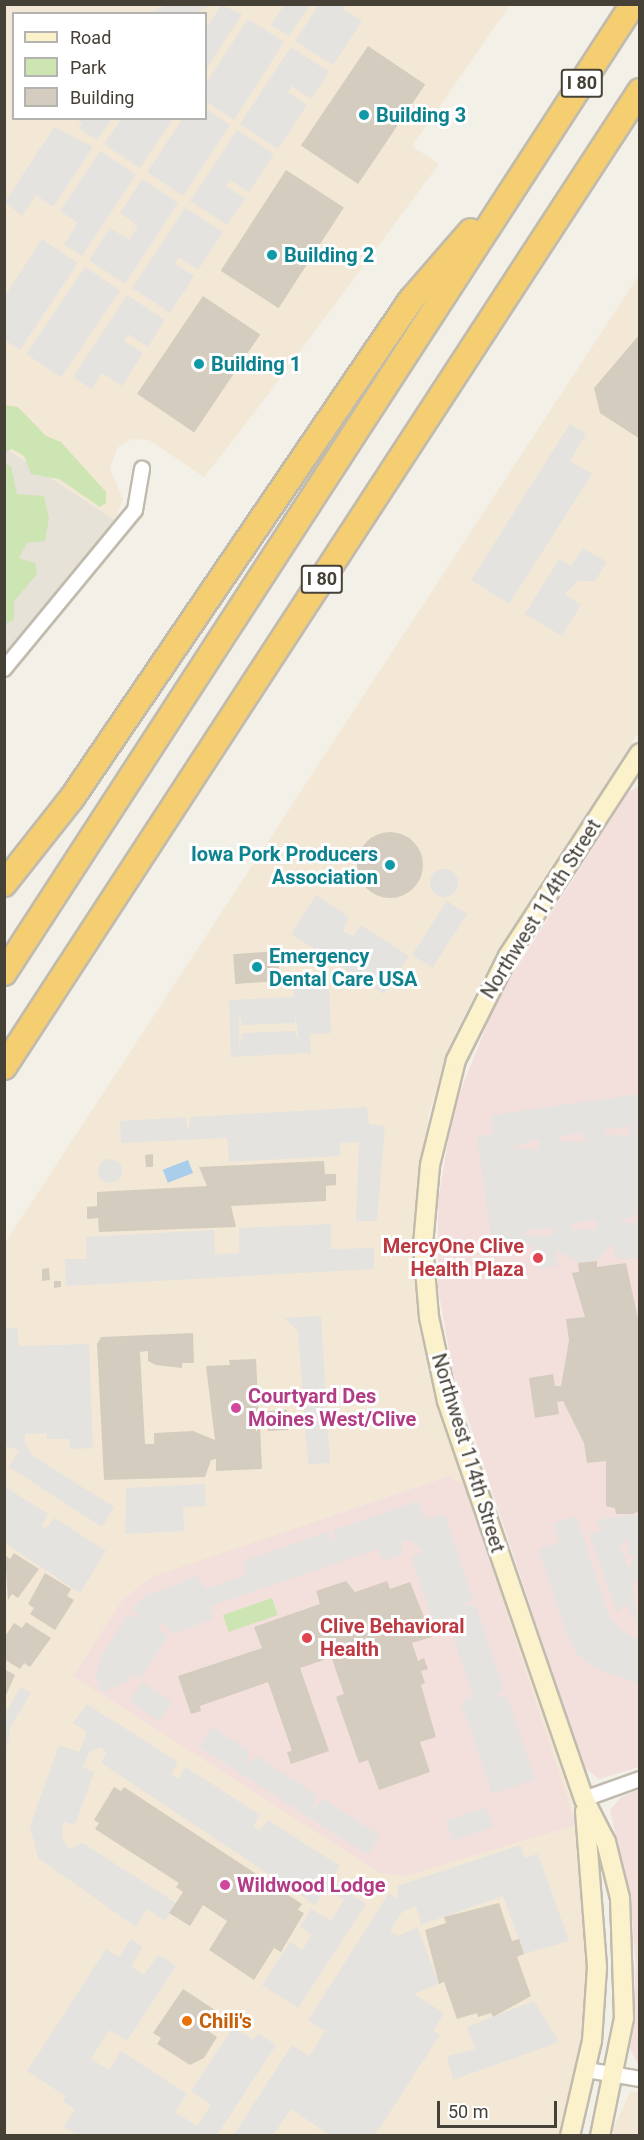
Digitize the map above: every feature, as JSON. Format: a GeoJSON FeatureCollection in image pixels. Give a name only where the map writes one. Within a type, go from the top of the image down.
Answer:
{"type":"FeatureCollection","features":[{"type":"Feature","properties":{"kind":"highway","name":"I 80"},"geometry":{"type":"LineString","coordinates":[[4,973],[633,4]]}},
{"type":"Feature","properties":{"kind":"highway","name":"I 80"},"geometry":{"type":"LineString","coordinates":[[4,1067],[639,91]]}},
{"type":"Feature","properties":{"kind":"highway"},"geometry":{"type":"LineString","coordinates":[[4,884],[72,798],[411,300],[531,161]]}},
{"type":"Feature","properties":{"kind":"street"},"geometry":{"type":"LineString","coordinates":[[4,669],[135,510],[142,469]]}},
{"type":"Feature","properties":{"kind":"street","name":"Northwest 114th Street"},"geometry":{"type":"LineString","coordinates":[[600,2136],[616,2075],[624,2018],[622,1920],[606,1842],[584,1799],[447,1401],[429,1317],[425,1198],[445,1097],[473,1023],[508,956],[637,761]]}},
{"type":"Feature","properties":{"kind":"street"},"geometry":{"type":"LineString","coordinates":[[584,1799],[639,1779]]}},
{"type":"Feature","properties":{"kind":"street","name":"Northwest 114th Street"},"geometry":{"type":"LineString","coordinates":[[570,2136],[587,2070],[597,1967],[584,1799]]}},
{"type":"Feature","properties":{"kind":"street"},"geometry":{"type":"LineString","coordinates":[[587,2070],[639,2079]]}},
{"type":"Feature","properties":{"kind":"shaded area"},"geometry":{"type":"Polygon","coordinates":[[[166,4],[212,5],[196,12],[151,12],[166,4]]]}},
{"type":"Feature","properties":{"kind":"shaded area"},"geometry":{"type":"Polygon","coordinates":[[[4,5],[510,5],[412,146],[439,164],[258,408],[204,477],[149,440],[132,439],[117,448],[110,469],[123,499],[115,520],[5,447],[4,5]]]}},
{"type":"Feature","properties":{"kind":"shaded area"},"geometry":{"type":"Polygon","coordinates":[[[221,5],[242,14],[207,68],[207,27],[221,5]]]}},
{"type":"Feature","properties":{"kind":"shaded area"},"geometry":{"type":"Polygon","coordinates":[[[284,5],[310,5],[289,36],[271,25],[284,5]]]}},
{"type":"Feature","properties":{"kind":"shaded area"},"geometry":{"type":"Polygon","coordinates":[[[319,5],[346,5],[343,9],[362,21],[333,65],[295,41],[319,5]]]}},
{"type":"Feature","properties":{"kind":"shaded area"},"geometry":{"type":"Polygon","coordinates":[[[248,19],[284,42],[234,120],[207,102],[207,81],[248,19]]]}},
{"type":"Feature","properties":{"kind":"shaded area"},"geometry":{"type":"Polygon","coordinates":[[[291,47],[329,72],[311,99],[292,86],[288,92],[307,105],[278,149],[240,124],[291,47]]]}},
{"type":"Feature","properties":{"kind":"shaded area"},"geometry":{"type":"Polygon","coordinates":[[[207,110],[230,125],[183,196],[147,172],[181,120],[207,120],[207,110]]]}},
{"type":"Feature","properties":{"kind":"shaded area"},"geometry":{"type":"Polygon","coordinates":[[[78,120],[111,120],[97,140],[79,128],[82,123],[78,120]]]}},
{"type":"Feature","properties":{"kind":"shaded area"},"geometry":{"type":"Polygon","coordinates":[[[120,120],[172,120],[140,168],[104,144],[120,120]]]}},
{"type":"Feature","properties":{"kind":"shaded area"},"geometry":{"type":"Polygon","coordinates":[[[54,127],[93,147],[53,207],[36,195],[22,216],[5,202],[54,127]]]}},
{"type":"Feature","properties":{"kind":"shaded area"},"geometry":{"type":"Polygon","coordinates":[[[237,130],[274,154],[249,192],[230,180],[226,186],[245,199],[227,225],[190,201],[237,130]]]}},
{"type":"Feature","properties":{"kind":"shaded area"},"geometry":{"type":"Polygon","coordinates":[[[100,151],[136,175],[82,256],[64,244],[78,223],[60,211],[100,151]]]}},
{"type":"Feature","properties":{"kind":"shaded area"},"geometry":{"type":"Polygon","coordinates":[[[142,179],[178,203],[125,284],[89,260],[110,228],[129,240],[138,226],[120,213],[142,179]]]}},
{"type":"Feature","properties":{"kind":"shaded area"},"geometry":{"type":"Polygon","coordinates":[[[185,208],[223,232],[198,270],[179,257],[175,264],[194,276],[170,313],[132,288],[185,208]]]}},
{"type":"Feature","properties":{"kind":"shaded area"},"geometry":{"type":"Polygon","coordinates":[[[42,239],[78,263],[20,350],[5,340],[5,296],[42,239]]]}},
{"type":"Feature","properties":{"kind":"shaded area"},"geometry":{"type":"Polygon","coordinates":[[[85,267],[120,290],[61,378],[26,354],[85,267]]]}},
{"type":"Feature","properties":{"kind":"shaded area"},"geometry":{"type":"Polygon","coordinates":[[[639,275],[639,732],[495,956],[456,1032],[429,1113],[414,1220],[420,1330],[432,1387],[572,1802],[584,1860],[591,1956],[583,2039],[560,2135],[5,2136],[5,1243],[639,275]]]}},
{"type":"Feature","properties":{"kind":"shaded area"},"geometry":{"type":"Polygon","coordinates":[[[127,295],[165,320],[148,347],[128,334],[124,341],[143,353],[122,386],[102,373],[92,389],[73,377],[127,295]]]}},
{"type":"Feature","properties":{"kind":"shaded area"},"geometry":{"type":"Polygon","coordinates":[[[570,424],[586,434],[570,461],[592,474],[509,604],[471,580],[570,424]]]}},
{"type":"Feature","properties":{"kind":"shaded area"},"geometry":{"type":"Polygon","coordinates":[[[4,447],[115,520],[5,654],[4,654],[4,447]]]}},
{"type":"Feature","properties":{"kind":"shaded area"},"geometry":{"type":"Polygon","coordinates":[[[583,548],[607,562],[595,581],[578,581],[565,594],[581,605],[562,636],[525,614],[559,559],[571,566],[583,548]]]}},
{"type":"Feature","properties":{"kind":"shaded area","name":"MercyOne Clive Health Plaza"},"geometry":{"type":"Polygon","coordinates":[[[639,786],[639,1767],[599,1779],[584,1767],[453,1374],[438,1288],[438,1201],[454,1107],[499,995],[628,793],[639,786]]]}},
{"type":"Feature","properties":{"kind":"shaded area"},"geometry":{"type":"Polygon","coordinates":[[[444,869],[454,873],[458,883],[454,893],[444,897],[434,893],[430,883],[434,873],[444,869]]]}},
{"type":"Feature","properties":{"kind":"shaded area"},"geometry":{"type":"Polygon","coordinates":[[[316,895],[349,917],[343,931],[353,936],[361,925],[409,956],[384,994],[291,934],[316,895]]]}},
{"type":"Feature","properties":{"kind":"shaded area"},"geometry":{"type":"Polygon","coordinates":[[[447,901],[467,914],[432,968],[412,955],[447,901]]]}},
{"type":"Feature","properties":{"kind":"shaded area"},"geometry":{"type":"Polygon","coordinates":[[[315,976],[316,989],[329,989],[331,1033],[310,1034],[311,1053],[231,1057],[229,1000],[294,997],[293,977],[315,976]],[[295,1010],[295,1023],[242,1025],[239,1012],[239,1047],[243,1033],[295,1031],[299,1043],[295,1010]]]}},
{"type":"Feature","properties":{"kind":"shaded area"},"geometry":{"type":"Polygon","coordinates":[[[639,1094],[639,1214],[616,1222],[639,1223],[639,1258],[616,1259],[612,1244],[597,1260],[579,1263],[556,1250],[557,1266],[536,1269],[533,1247],[516,1239],[492,1242],[477,1136],[493,1134],[492,1115],[639,1094]],[[630,1126],[607,1129],[604,1135],[631,1135],[630,1126]],[[583,1133],[561,1136],[558,1141],[585,1142],[583,1133]],[[537,1139],[511,1148],[538,1149],[541,1143],[537,1139]],[[596,1220],[573,1223],[570,1229],[597,1230],[596,1220]],[[553,1228],[527,1230],[523,1235],[551,1236],[553,1228]]]}},
{"type":"Feature","properties":{"kind":"shaded area"},"geometry":{"type":"Polygon","coordinates":[[[367,1107],[369,1124],[385,1126],[377,1221],[356,1221],[359,1142],[340,1143],[340,1156],[229,1162],[227,1138],[121,1143],[120,1121],[186,1117],[188,1132],[191,1117],[367,1107]]]}},
{"type":"Feature","properties":{"kind":"shaded area"},"geometry":{"type":"Polygon","coordinates":[[[110,1159],[118,1163],[122,1171],[118,1179],[110,1183],[102,1179],[98,1171],[102,1163],[110,1159]]]}},
{"type":"Feature","properties":{"kind":"shaded area"},"geometry":{"type":"Polygon","coordinates":[[[331,1224],[331,1249],[374,1248],[374,1269],[66,1286],[65,1259],[87,1259],[86,1237],[214,1230],[215,1254],[239,1253],[239,1228],[331,1224]]]}},
{"type":"Feature","properties":{"kind":"shaded area"},"geometry":{"type":"Polygon","coordinates":[[[321,1316],[330,1463],[308,1464],[298,1331],[284,1318],[321,1316]]]}},
{"type":"Feature","properties":{"kind":"shaded area"},"geometry":{"type":"Polygon","coordinates":[[[5,1328],[17,1328],[19,1346],[89,1344],[93,1448],[70,1449],[69,1439],[47,1439],[46,1433],[25,1434],[25,1443],[33,1456],[114,1507],[102,1527],[9,1467],[19,1450],[5,1446],[5,1328]]]}},
{"type":"Feature","properties":{"kind":"shaded area","name":"Clive Behavioral Health"},"geometry":{"type":"Polygon","coordinates":[[[450,1476],[465,1486],[576,1825],[405,1876],[380,1873],[73,1676],[123,1599],[154,1576],[450,1476]]]}},
{"type":"Feature","properties":{"kind":"shaded area"},"geometry":{"type":"Polygon","coordinates":[[[205,1484],[206,1506],[183,1507],[184,1531],[125,1534],[126,1488],[205,1484]]]}},
{"type":"Feature","properties":{"kind":"shaded area"},"geometry":{"type":"Polygon","coordinates":[[[4,1486],[48,1514],[42,1525],[45,1529],[55,1518],[106,1551],[80,1593],[5,1543],[4,1486]]]}},
{"type":"Feature","properties":{"kind":"shaded area"},"geometry":{"type":"Polygon","coordinates":[[[418,1501],[426,1519],[445,1515],[473,1599],[462,1605],[476,1606],[504,1689],[493,1697],[507,1696],[535,1779],[492,1794],[461,1703],[473,1696],[447,1619],[433,1620],[411,1558],[423,1551],[410,1540],[401,1542],[403,1554],[384,1561],[377,1549],[211,1606],[213,1619],[171,1634],[164,1622],[158,1628],[168,1636],[140,1679],[131,1674],[128,1682],[101,1692],[96,1677],[101,1657],[127,1615],[141,1619],[132,1608],[147,1595],[198,1576],[206,1589],[245,1575],[244,1561],[327,1532],[335,1544],[334,1530],[418,1501]]]}},
{"type":"Feature","properties":{"kind":"shaded area"},"geometry":{"type":"Polygon","coordinates":[[[639,1514],[639,1581],[632,1583],[639,1625],[626,1604],[617,1613],[589,1534],[603,1531],[596,1520],[639,1514]],[[628,1539],[620,1547],[629,1568],[635,1556],[627,1553],[628,1539]]]}},
{"type":"Feature","properties":{"kind":"shaded area"},"geometry":{"type":"Polygon","coordinates":[[[576,1516],[610,1618],[623,1632],[639,1639],[639,1684],[595,1668],[578,1655],[566,1633],[538,1549],[559,1542],[553,1523],[576,1516]]]}},
{"type":"Feature","properties":{"kind":"shaded area"},"geometry":{"type":"Polygon","coordinates":[[[142,1682],[172,1702],[159,1721],[129,1701],[142,1682]]]}},
{"type":"Feature","properties":{"kind":"shaded area"},"geometry":{"type":"Polygon","coordinates":[[[21,1687],[31,1693],[11,1726],[5,1758],[5,1713],[21,1687]]]}},
{"type":"Feature","properties":{"kind":"shaded area"},"geometry":{"type":"Polygon","coordinates":[[[87,1704],[178,1762],[171,1774],[178,1779],[186,1767],[260,1815],[253,1826],[259,1831],[268,1820],[340,1866],[331,1881],[366,1904],[298,2008],[262,1985],[290,1942],[302,1950],[312,1935],[300,1927],[311,1909],[331,1921],[344,1900],[326,1889],[315,1905],[101,1763],[106,1754],[102,1747],[89,1752],[83,1767],[94,1772],[75,1825],[63,1822],[62,1839],[69,1849],[83,1843],[176,1903],[165,1921],[147,1909],[136,1927],[38,1858],[30,1826],[59,1745],[79,1752],[87,1732],[73,1723],[87,1704]]]}},
{"type":"Feature","properties":{"kind":"shaded area"},"geometry":{"type":"Polygon","coordinates":[[[212,1727],[249,1751],[247,1765],[256,1756],[317,1795],[313,1809],[324,1799],[380,1836],[368,1855],[199,1747],[212,1727]]]}},
{"type":"Feature","properties":{"kind":"shaded area"},"geometry":{"type":"Polygon","coordinates":[[[640,1790],[639,2067],[630,2049],[636,1966],[630,1898],[610,1810],[621,1797],[640,1790]]]}},
{"type":"Feature","properties":{"kind":"shaded area"},"geometry":{"type":"Polygon","coordinates":[[[486,1807],[493,1827],[452,1841],[445,1821],[486,1807]]]}},
{"type":"Feature","properties":{"kind":"shaded area"},"geometry":{"type":"Polygon","coordinates":[[[520,1845],[525,1858],[538,1854],[569,1941],[524,1954],[503,1896],[421,1925],[416,1906],[402,1912],[390,1931],[398,1936],[417,1927],[439,1984],[414,1994],[444,2013],[433,2031],[440,2035],[375,2135],[330,2135],[291,2109],[273,2135],[233,2136],[292,2045],[309,2056],[318,2043],[325,2031],[308,2020],[389,1893],[398,1899],[397,1886],[520,1845]]]}},
{"type":"Feature","properties":{"kind":"shaded area"},"geometry":{"type":"Polygon","coordinates":[[[131,1939],[143,1947],[131,1966],[144,1975],[158,1955],[176,1966],[127,2041],[109,2030],[91,2059],[109,2070],[121,2051],[187,2094],[175,2112],[197,2126],[211,2105],[191,2091],[233,2027],[253,2040],[258,2033],[276,2045],[217,2135],[77,2135],[64,2127],[75,2109],[63,2101],[65,2096],[27,2071],[106,1949],[119,1957],[131,1939]]]}},
{"type":"Feature","properties":{"kind":"shaded area"},"geometry":{"type":"Polygon","coordinates":[[[534,2001],[559,2042],[453,2080],[447,2056],[475,2049],[467,2027],[534,2001]]]}},
{"type":"Feature","properties":{"kind":"shaded area"},"geometry":{"type":"Polygon","coordinates":[[[630,2092],[639,2092],[639,2135],[610,2136],[630,2092]]]}},
{"type":"Feature","properties":{"kind":"green space"},"geometry":{"type":"Polygon","coordinates":[[[4,405],[18,407],[46,436],[61,442],[106,492],[106,503],[100,507],[59,479],[31,474],[24,456],[12,449],[5,452],[4,405]]]}},
{"type":"Feature","properties":{"kind":"green space"},"geometry":{"type":"Polygon","coordinates":[[[5,464],[11,466],[17,494],[44,496],[49,518],[45,541],[27,543],[19,558],[35,563],[37,574],[14,601],[14,620],[5,624],[5,464]]]}},
{"type":"Feature","properties":{"kind":"green space"},"geometry":{"type":"Polygon","coordinates":[[[272,1598],[278,1615],[229,1632],[223,1615],[272,1598]]]}},
{"type":"Feature","properties":{"kind":"water"},"geometry":{"type":"Polygon","coordinates":[[[188,1160],[193,1173],[168,1183],[163,1170],[188,1160]]]}},
{"type":"Feature","properties":{"kind":"building","name":"Building 3"},"geometry":{"type":"Polygon","coordinates":[[[368,46],[425,85],[358,184],[301,145],[368,46]]]}},
{"type":"Feature","properties":{"kind":"building","name":"Building 2"},"geometry":{"type":"Polygon","coordinates":[[[286,170],[344,208],[279,308],[221,271],[286,170]]]}},
{"type":"Feature","properties":{"kind":"building","name":"Building 1"},"geometry":{"type":"Polygon","coordinates":[[[203,296],[260,335],[194,432],[137,394],[203,296]]]}},
{"type":"Feature","properties":{"kind":"building"},"geometry":{"type":"Polygon","coordinates":[[[640,334],[640,439],[600,413],[594,388],[640,334]]]}},
{"type":"Feature","properties":{"kind":"building","name":"Iowa Pork Producers Association"},"geometry":{"type":"Polygon","coordinates":[[[390,832],[403,835],[413,842],[420,852],[423,865],[420,878],[413,888],[403,895],[390,898],[377,895],[367,888],[360,878],[357,865],[360,852],[367,842],[377,835],[390,832]]]}},
{"type":"Feature","properties":{"kind":"building","name":"Emergency Dental Care USA"},"geometry":{"type":"Polygon","coordinates":[[[278,951],[280,981],[235,984],[233,954],[278,951]]]}},
{"type":"Feature","properties":{"kind":"building"},"geometry":{"type":"Polygon","coordinates":[[[153,1154],[153,1167],[146,1167],[145,1155],[153,1154]]]}},
{"type":"Feature","properties":{"kind":"building"},"geometry":{"type":"Polygon","coordinates":[[[324,1161],[325,1174],[336,1174],[336,1185],[326,1186],[326,1201],[231,1206],[236,1227],[99,1232],[98,1218],[87,1219],[87,1207],[97,1206],[97,1192],[207,1186],[199,1167],[324,1161]]]}},
{"type":"Feature","properties":{"kind":"building"},"geometry":{"type":"Polygon","coordinates":[[[597,1261],[597,1267],[626,1263],[640,1328],[640,1511],[633,1514],[616,1514],[615,1508],[606,1506],[606,1461],[587,1463],[584,1443],[563,1401],[557,1402],[559,1414],[535,1418],[529,1378],[553,1374],[555,1386],[561,1386],[569,1341],[566,1319],[585,1317],[572,1273],[579,1272],[578,1263],[597,1261]]]}},
{"type":"Feature","properties":{"kind":"building"},"geometry":{"type":"Polygon","coordinates":[[[49,1268],[50,1280],[42,1281],[42,1269],[49,1268]]]}},
{"type":"Feature","properties":{"kind":"building"},"geometry":{"type":"Polygon","coordinates":[[[54,1281],[61,1281],[61,1287],[54,1288],[54,1281]]]}},
{"type":"Feature","properties":{"kind":"building","name":"Courtyard Des Moines West/Clive"},"geometry":{"type":"Polygon","coordinates":[[[193,1333],[194,1363],[182,1363],[182,1368],[156,1365],[148,1361],[148,1351],[140,1352],[145,1444],[154,1444],[154,1433],[193,1431],[215,1440],[206,1366],[230,1365],[229,1360],[256,1359],[259,1417],[267,1416],[266,1411],[287,1410],[288,1430],[268,1431],[267,1425],[260,1425],[262,1469],[216,1471],[216,1459],[211,1460],[205,1477],[104,1480],[97,1344],[101,1337],[193,1333]]]}},
{"type":"Feature","properties":{"kind":"building"},"geometry":{"type":"Polygon","coordinates":[[[14,1553],[39,1569],[18,1598],[12,1594],[8,1600],[5,1555],[10,1559],[14,1553]]]}},
{"type":"Feature","properties":{"kind":"building"},"geometry":{"type":"Polygon","coordinates":[[[45,1573],[71,1589],[67,1596],[74,1600],[55,1630],[30,1614],[34,1608],[28,1604],[45,1573]]]}},
{"type":"Feature","properties":{"kind":"building"},"geometry":{"type":"Polygon","coordinates":[[[346,1581],[355,1592],[387,1581],[390,1589],[410,1582],[432,1637],[412,1643],[418,1661],[424,1658],[428,1669],[421,1671],[425,1683],[421,1685],[436,1737],[420,1742],[430,1772],[379,1790],[368,1760],[359,1763],[336,1697],[344,1694],[327,1644],[319,1646],[324,1660],[300,1668],[329,1751],[291,1764],[287,1752],[292,1751],[268,1682],[200,1706],[201,1711],[191,1714],[178,1676],[262,1648],[254,1627],[320,1604],[316,1591],[346,1581]]]}},
{"type":"Feature","properties":{"kind":"building"},"geometry":{"type":"Polygon","coordinates":[[[26,1622],[51,1638],[30,1667],[24,1663],[20,1669],[4,1659],[4,1638],[14,1623],[22,1628],[26,1622]]]}},
{"type":"Feature","properties":{"kind":"building"},"geometry":{"type":"Polygon","coordinates":[[[4,1669],[15,1675],[4,1700],[4,1669]]]}},
{"type":"Feature","properties":{"kind":"building","name":"Wildwood Lodge"},"geometry":{"type":"Polygon","coordinates":[[[114,1787],[121,1791],[124,1787],[302,1904],[298,1910],[304,1913],[281,1952],[274,1948],[254,1980],[209,1950],[227,1921],[203,1905],[190,1926],[169,1913],[183,1892],[176,1887],[179,1883],[95,1829],[99,1823],[94,1820],[114,1787]]]}},
{"type":"Feature","properties":{"kind":"building"},"geometry":{"type":"Polygon","coordinates":[[[499,1903],[512,1941],[519,1939],[524,1954],[517,1957],[531,1996],[493,2017],[491,2013],[478,2017],[477,2013],[457,2019],[444,1982],[439,1984],[425,1930],[446,1923],[444,1917],[499,1903]]]}},
{"type":"Feature","properties":{"kind":"building","name":"Chili's"},"geometry":{"type":"Polygon","coordinates":[[[183,1989],[218,2012],[207,2030],[217,2037],[204,2058],[190,2065],[157,2044],[161,2038],[153,2033],[183,1989]]]}},
{"type":"Feature","properties":{"kind":"place","name":"Building 3"},"geometry":{"type":"Point","coordinates":[364,115]}},
{"type":"Feature","properties":{"kind":"place","name":"Building 2"},"geometry":{"type":"Point","coordinates":[272,255]}},
{"type":"Feature","properties":{"kind":"place","name":"Building 1"},"geometry":{"type":"Point","coordinates":[199,364]}},
{"type":"Feature","properties":{"kind":"place","name":"Iowa Pork Producers Association"},"geometry":{"type":"Point","coordinates":[390,865]}},
{"type":"Feature","properties":{"kind":"place","name":"Emergency Dental Care USA"},"geometry":{"type":"Point","coordinates":[257,967]}},
{"type":"Feature","properties":{"kind":"place","name":"MercyOne Clive Health Plaza"},"geometry":{"type":"Point","coordinates":[538,1258]}},
{"type":"Feature","properties":{"kind":"place","name":"Courtyard Des Moines West/Clive"},"geometry":{"type":"Point","coordinates":[236,1408]}},
{"type":"Feature","properties":{"kind":"place","name":"Clive Behavioral Health"},"geometry":{"type":"Point","coordinates":[307,1638]}},
{"type":"Feature","properties":{"kind":"place","name":"Wildwood Lodge"},"geometry":{"type":"Point","coordinates":[225,1885]}},
{"type":"Feature","properties":{"kind":"place","name":"Chili's"},"geometry":{"type":"Point","coordinates":[187,2021]}}]}
